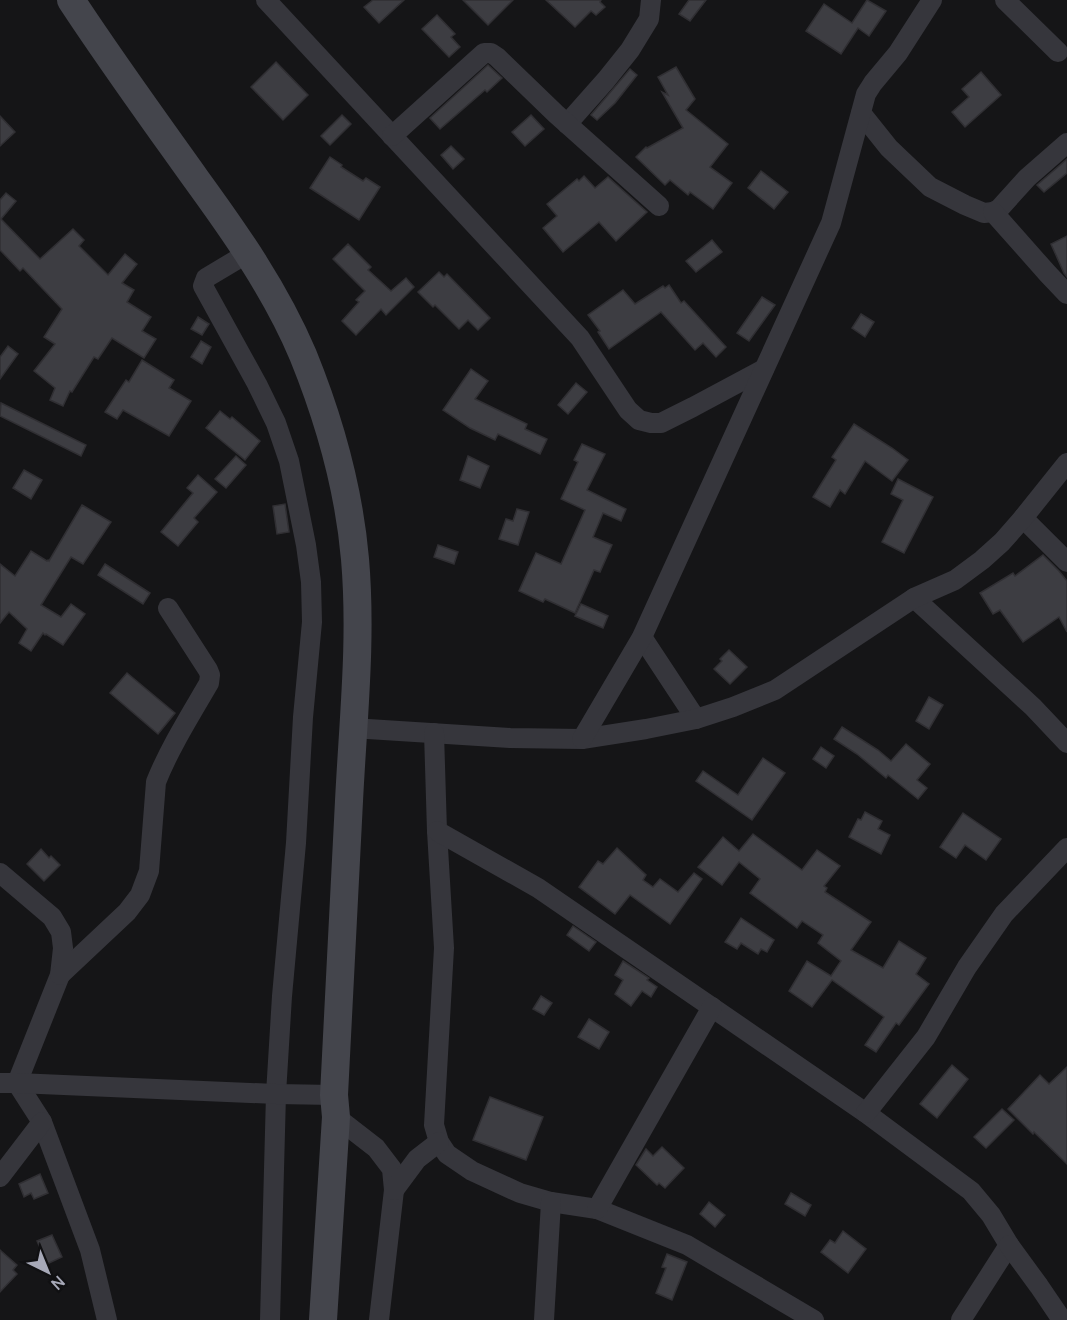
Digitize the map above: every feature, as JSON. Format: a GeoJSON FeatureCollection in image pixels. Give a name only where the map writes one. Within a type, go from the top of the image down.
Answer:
{"type":"FeatureCollection","features":[{"type":"Feature","properties":{"kind":"main road"},"geometry":{"type":"LineString","coordinates":[[71,0],[248,253],[279,307],[302,353],[334,447],[348,509],[355,558],[358,643],[323,1320]]}},
{"type":"Feature","properties":{"kind":"street"},"geometry":{"type":"LineString","coordinates":[[266,0],[580,338],[628,410],[639,420],[661,423],[764,369]]}},
{"type":"Feature","properties":{"kind":"street"},"geometry":{"type":"LineString","coordinates":[[567,124],[630,50],[649,19],[651,0]]}},
{"type":"Feature","properties":{"kind":"street"},"geometry":{"type":"LineString","coordinates":[[582,739],[642,637],[831,223],[866,94],[898,53],[932,0]]}},
{"type":"Feature","properties":{"kind":"street"},"geometry":{"type":"LineString","coordinates":[[1005,0],[1058,52]]}},
{"type":"Feature","properties":{"kind":"street"},"geometry":{"type":"LineString","coordinates":[[392,136],[484,53],[491,53],[659,206]]}},
{"type":"Feature","properties":{"kind":"street"},"geometry":{"type":"LineString","coordinates":[[861,113],[889,148],[930,187],[984,213],[993,213],[999,209],[1027,178],[1067,143]]}},
{"type":"Feature","properties":{"kind":"street"},"geometry":{"type":"LineString","coordinates":[[993,213],[1067,294]]}},
{"type":"Feature","properties":{"kind":"street"},"geometry":{"type":"LineString","coordinates":[[248,253],[206,278],[203,286],[257,384],[276,423],[289,461],[306,545],[311,582],[312,622],[276,1094],[270,1320]]}},
{"type":"Feature","properties":{"kind":"street"},"geometry":{"type":"LineString","coordinates":[[352,728],[510,738],[582,739],[696,719],[733,707],[775,690],[914,598],[955,580],[1002,542],[1067,463]]}},
{"type":"Feature","properties":{"kind":"street"},"geometry":{"type":"LineString","coordinates":[[1023,518],[1067,562]]}},
{"type":"Feature","properties":{"kind":"street"},"geometry":{"type":"LineString","coordinates":[[914,598],[1033,708],[1067,743]]}},
{"type":"Feature","properties":{"kind":"street"},"geometry":{"type":"LineString","coordinates":[[60,975],[127,912],[140,895],[149,871],[156,783],[209,683],[208,670],[168,608]]}},
{"type":"Feature","properties":{"kind":"street"},"geometry":{"type":"LineString","coordinates":[[642,637],[696,719]]}},
{"type":"Feature","properties":{"kind":"street"},"geometry":{"type":"LineString","coordinates":[[434,733],[444,948],[434,1125],[439,1142],[447,1154],[472,1171],[520,1193],[551,1202],[597,1209],[687,1245],[814,1320]]}},
{"type":"Feature","properties":{"kind":"street"},"geometry":{"type":"LineString","coordinates":[[437,831],[538,888],[866,1113],[971,1191],[991,1215],[1009,1245],[1062,1320]]}},
{"type":"Feature","properties":{"kind":"street"},"geometry":{"type":"LineString","coordinates":[[866,1113],[926,1037],[968,967],[1004,914],[1067,848]]}},
{"type":"Feature","properties":{"kind":"street"},"geometry":{"type":"LineString","coordinates":[[0,873],[52,917],[61,932],[63,948],[60,975],[9,1083]]}},
{"type":"Feature","properties":{"kind":"street"},"geometry":{"type":"LineString","coordinates":[[597,1209],[712,1007]]}},
{"type":"Feature","properties":{"kind":"street"},"geometry":{"type":"LineString","coordinates":[[9,1083],[276,1094],[335,1106],[376,1148],[392,1169],[394,1190],[380,1320]]}},
{"type":"Feature","properties":{"kind":"street"},"geometry":{"type":"LineString","coordinates":[[9,1083],[42,1122],[90,1250],[106,1320]]}},
{"type":"Feature","properties":{"kind":"street"},"geometry":{"type":"LineString","coordinates":[[0,1177],[42,1122]]}},
{"type":"Feature","properties":{"kind":"street"},"geometry":{"type":"LineString","coordinates":[[394,1190],[417,1159],[439,1142]]}},
{"type":"Feature","properties":{"kind":"street"},"geometry":{"type":"LineString","coordinates":[[544,1320],[551,1202]]}},
{"type":"Feature","properties":{"kind":"street"},"geometry":{"type":"LineString","coordinates":[[961,1320],[1009,1245]]}},
{"type":"Feature","properties":{"kind":"building"},"geometry":{"type":"Polygon","coordinates":[[[373,0],[404,0],[379,23],[364,7],[373,0]]]}},
{"type":"Feature","properties":{"kind":"building"},"geometry":{"type":"Polygon","coordinates":[[[463,0],[513,0],[488,25],[463,0]]]}},
{"type":"Feature","properties":{"kind":"building"},"geometry":{"type":"Polygon","coordinates":[[[546,0],[601,0],[600,2],[605,7],[596,15],[591,11],[575,27],[546,0]]]}},
{"type":"Feature","properties":{"kind":"building"},"geometry":{"type":"Polygon","coordinates":[[[689,0],[706,0],[690,21],[679,14],[689,0]]]}},
{"type":"Feature","properties":{"kind":"building"},"geometry":{"type":"Polygon","coordinates":[[[867,0],[886,11],[869,36],[858,28],[841,54],[806,31],[824,4],[852,23],[867,0]]]}},
{"type":"Feature","properties":{"kind":"building"},"geometry":{"type":"Polygon","coordinates":[[[437,15],[455,34],[451,37],[460,47],[449,57],[422,29],[437,15]]]}},
{"type":"Feature","properties":{"kind":"building"},"geometry":{"type":"Polygon","coordinates":[[[276,62],[308,95],[283,120],[251,87],[276,62]]]}},
{"type":"Feature","properties":{"kind":"building"},"geometry":{"type":"Polygon","coordinates":[[[488,65],[502,78],[440,129],[430,118],[488,65]]]}},
{"type":"Feature","properties":{"kind":"building"},"geometry":{"type":"Polygon","coordinates":[[[676,67],[695,99],[686,110],[728,144],[710,167],[732,183],[713,209],[690,192],[688,195],[670,180],[665,185],[636,157],[646,147],[683,128],[662,92],[668,95],[658,77],[676,67]]]}},
{"type":"Feature","properties":{"kind":"building"},"geometry":{"type":"Polygon","coordinates":[[[630,69],[637,75],[615,103],[597,120],[591,115],[630,69]]]}},
{"type":"Feature","properties":{"kind":"building"},"geometry":{"type":"Polygon","coordinates":[[[981,72],[1001,95],[965,127],[952,112],[969,97],[962,89],[981,72]]]}},
{"type":"Feature","properties":{"kind":"building"},"geometry":{"type":"Polygon","coordinates":[[[342,115],[351,124],[330,145],[321,136],[342,115]]]}},
{"type":"Feature","properties":{"kind":"building"},"geometry":{"type":"Polygon","coordinates":[[[531,115],[544,129],[525,146],[512,132],[531,115]]]}},
{"type":"Feature","properties":{"kind":"building"},"geometry":{"type":"Polygon","coordinates":[[[0,116],[15,132],[0,146],[0,116]]]}},
{"type":"Feature","properties":{"kind":"building"},"geometry":{"type":"Polygon","coordinates":[[[451,146],[464,159],[453,169],[441,155],[451,146]]]}},
{"type":"Feature","properties":{"kind":"building"},"geometry":{"type":"Polygon","coordinates":[[[330,157],[363,181],[366,178],[380,187],[359,220],[310,188],[330,157]]]}},
{"type":"Feature","properties":{"kind":"building"},"geometry":{"type":"Polygon","coordinates":[[[1067,159],[1067,173],[1044,192],[1037,185],[1067,159]]]}},
{"type":"Feature","properties":{"kind":"building"},"geometry":{"type":"Polygon","coordinates":[[[761,171],[788,192],[774,209],[748,188],[761,171]]]}},
{"type":"Feature","properties":{"kind":"building"},"geometry":{"type":"Polygon","coordinates":[[[584,176],[595,188],[608,177],[647,212],[616,241],[599,222],[563,252],[543,228],[557,216],[547,204],[577,179],[579,181],[584,176]]]}},
{"type":"Feature","properties":{"kind":"building"},"geometry":{"type":"Polygon","coordinates":[[[6,193],[16,201],[1,219],[40,259],[73,229],[84,240],[79,246],[108,275],[125,254],[137,264],[122,283],[134,290],[127,302],[151,317],[142,331],[156,339],[144,358],[112,338],[98,359],[94,357],[72,392],[70,391],[63,406],[50,400],[55,388],[34,371],[55,344],[44,337],[62,309],[23,268],[20,271],[0,250],[0,200],[6,193]]]}},
{"type":"Feature","properties":{"kind":"building"},"geometry":{"type":"Polygon","coordinates":[[[1067,236],[1067,277],[1051,244],[1067,236]]]}},
{"type":"Feature","properties":{"kind":"building"},"geometry":{"type":"Polygon","coordinates":[[[712,240],[722,252],[696,272],[686,261],[712,240]]]}},
{"type":"Feature","properties":{"kind":"building"},"geometry":{"type":"Polygon","coordinates":[[[348,244],[371,267],[368,270],[391,291],[406,278],[414,287],[386,315],[381,309],[356,335],[342,321],[359,302],[356,300],[365,291],[333,259],[348,244]]]}},
{"type":"Feature","properties":{"kind":"building"},"geometry":{"type":"Polygon","coordinates":[[[439,272],[444,277],[447,274],[490,318],[478,330],[468,320],[459,329],[418,292],[439,272]]]}},
{"type":"Feature","properties":{"kind":"building"},"geometry":{"type":"Polygon","coordinates":[[[669,285],[681,303],[684,301],[726,347],[716,357],[703,343],[695,350],[661,312],[609,349],[598,332],[600,331],[588,315],[623,290],[635,304],[663,286],[665,288],[669,285]]]}},
{"type":"Feature","properties":{"kind":"building"},"geometry":{"type":"Polygon","coordinates":[[[762,297],[775,305],[749,341],[737,333],[762,297]]]}},
{"type":"Feature","properties":{"kind":"building"},"geometry":{"type":"Polygon","coordinates":[[[861,314],[874,322],[865,337],[852,328],[861,314]]]}},
{"type":"Feature","properties":{"kind":"building"},"geometry":{"type":"Polygon","coordinates":[[[198,317],[209,324],[202,335],[191,329],[198,317]]]}},
{"type":"Feature","properties":{"kind":"building"},"geometry":{"type":"Polygon","coordinates":[[[201,341],[211,347],[202,364],[191,357],[201,341]]]}},
{"type":"Feature","properties":{"kind":"building"},"geometry":{"type":"Polygon","coordinates":[[[8,346],[18,354],[0,379],[0,357],[8,346]]]}},
{"type":"Feature","properties":{"kind":"building"},"geometry":{"type":"Polygon","coordinates":[[[142,360],[174,380],[169,388],[191,401],[169,436],[123,410],[117,419],[105,412],[126,380],[129,382],[142,360]]]}},
{"type":"Feature","properties":{"kind":"building"},"geometry":{"type":"Polygon","coordinates":[[[471,369],[488,381],[475,399],[527,424],[525,429],[547,439],[540,454],[498,434],[495,440],[470,428],[443,410],[471,369]]]}},
{"type":"Feature","properties":{"kind":"building"},"geometry":{"type":"Polygon","coordinates":[[[576,383],[587,392],[568,414],[558,405],[576,383]]]}},
{"type":"Feature","properties":{"kind":"building"},"geometry":{"type":"Polygon","coordinates":[[[1,403],[86,445],[81,456],[0,416],[1,403]]]}},
{"type":"Feature","properties":{"kind":"building"},"geometry":{"type":"Polygon","coordinates":[[[220,411],[230,419],[232,417],[260,441],[245,460],[206,428],[220,411]]]}},
{"type":"Feature","properties":{"kind":"building"},"geometry":{"type":"Polygon","coordinates":[[[854,424],[908,460],[892,481],[865,461],[845,494],[840,490],[830,507],[813,497],[836,460],[832,457],[854,424]]]}},
{"type":"Feature","properties":{"kind":"building"},"geometry":{"type":"Polygon","coordinates":[[[582,444],[605,454],[587,490],[626,509],[621,521],[603,513],[593,537],[612,545],[600,572],[594,570],[575,613],[545,599],[543,602],[519,591],[536,553],[561,564],[585,510],[561,499],[578,462],[574,460],[582,444]]]}},
{"type":"Feature","properties":{"kind":"building"},"geometry":{"type":"Polygon","coordinates":[[[236,456],[246,465],[226,488],[215,479],[236,456]]]}},
{"type":"Feature","properties":{"kind":"building"},"geometry":{"type":"Polygon","coordinates":[[[468,456],[489,466],[480,488],[460,480],[468,456]]]}},
{"type":"Feature","properties":{"kind":"building"},"geometry":{"type":"Polygon","coordinates":[[[24,470],[42,480],[31,499],[13,488],[24,470]]]}},
{"type":"Feature","properties":{"kind":"building"},"geometry":{"type":"Polygon","coordinates":[[[198,475],[217,492],[194,518],[198,522],[178,546],[161,532],[193,493],[187,488],[198,475]]]}},
{"type":"Feature","properties":{"kind":"building"},"geometry":{"type":"Polygon","coordinates":[[[898,479],[933,497],[904,553],[882,542],[903,500],[891,494],[898,479]]]}},
{"type":"Feature","properties":{"kind":"building"},"geometry":{"type":"Polygon","coordinates":[[[285,504],[289,532],[277,534],[273,506],[285,504]]]}},
{"type":"Feature","properties":{"kind":"building"},"geometry":{"type":"Polygon","coordinates":[[[82,505],[111,522],[83,564],[71,557],[41,605],[61,617],[71,604],[85,614],[63,645],[43,633],[31,651],[19,643],[27,629],[9,612],[0,623],[0,564],[15,576],[31,551],[49,561],[82,505]]]}},
{"type":"Feature","properties":{"kind":"building"},"geometry":{"type":"Polygon","coordinates":[[[517,509],[529,512],[518,545],[499,539],[506,519],[513,521],[517,509]]]}},
{"type":"Feature","properties":{"kind":"building"},"geometry":{"type":"Polygon","coordinates":[[[438,545],[458,552],[454,564],[434,557],[438,545]]]}},
{"type":"Feature","properties":{"kind":"building"},"geometry":{"type":"Polygon","coordinates":[[[1043,555],[1067,581],[1067,632],[1059,617],[1023,642],[1000,610],[993,614],[980,593],[1013,573],[1015,576],[1043,555]]]}},
{"type":"Feature","properties":{"kind":"building"},"geometry":{"type":"Polygon","coordinates":[[[105,564],[150,593],[143,604],[98,575],[105,564]]]}},
{"type":"Feature","properties":{"kind":"building"},"geometry":{"type":"Polygon","coordinates":[[[581,604],[608,616],[603,628],[575,616],[581,604]]]}},
{"type":"Feature","properties":{"kind":"building"},"geometry":{"type":"Polygon","coordinates":[[[729,650],[747,667],[730,684],[714,669],[729,650]]]}},
{"type":"Feature","properties":{"kind":"building"},"geometry":{"type":"Polygon","coordinates":[[[127,673],[175,713],[158,734],[110,693],[127,673]]]}},
{"type":"Feature","properties":{"kind":"building"},"geometry":{"type":"Polygon","coordinates":[[[929,697],[943,705],[929,729],[916,721],[929,697]]]}},
{"type":"Feature","properties":{"kind":"building"},"geometry":{"type":"Polygon","coordinates":[[[842,727],[891,761],[906,744],[930,764],[917,780],[927,788],[918,799],[888,775],[886,778],[857,754],[834,739],[842,727]]]}},
{"type":"Feature","properties":{"kind":"building"},"geometry":{"type":"Polygon","coordinates":[[[821,747],[834,756],[826,768],[813,759],[821,747]]]}},
{"type":"Feature","properties":{"kind":"building"},"geometry":{"type":"Polygon","coordinates":[[[763,758],[785,773],[752,820],[696,781],[703,771],[738,795],[763,758]]]}},
{"type":"Feature","properties":{"kind":"building"},"geometry":{"type":"Polygon","coordinates":[[[865,812],[882,821],[878,829],[890,835],[881,854],[849,837],[858,819],[861,820],[865,812]]]}},
{"type":"Feature","properties":{"kind":"building"},"geometry":{"type":"Polygon","coordinates":[[[963,813],[1001,839],[986,860],[965,845],[956,858],[940,847],[963,813]]]}},
{"type":"Feature","properties":{"kind":"building"},"geometry":{"type":"Polygon","coordinates":[[[753,834],[802,870],[817,850],[840,866],[824,886],[827,888],[825,892],[871,922],[851,950],[883,968],[899,941],[926,958],[916,974],[929,984],[899,1025],[896,1023],[876,1052],[865,1045],[884,1017],[832,980],[812,1007],[789,991],[807,961],[831,976],[841,961],[818,943],[823,935],[802,921],[797,928],[750,893],[760,879],[739,862],[722,885],[698,867],[723,837],[739,851],[753,834]]]}},
{"type":"Feature","properties":{"kind":"building"},"geometry":{"type":"Polygon","coordinates":[[[617,848],[646,875],[643,880],[653,887],[660,879],[678,892],[694,873],[702,879],[670,924],[630,895],[615,914],[579,887],[598,861],[603,864],[617,848]]]}},
{"type":"Feature","properties":{"kind":"building"},"geometry":{"type":"Polygon","coordinates":[[[41,849],[60,865],[44,881],[27,864],[41,849]]]}},
{"type":"Feature","properties":{"kind":"building"},"geometry":{"type":"Polygon","coordinates":[[[741,918],[774,940],[767,952],[761,949],[758,954],[741,943],[737,949],[725,942],[741,918]]]}},
{"type":"Feature","properties":{"kind":"building"},"geometry":{"type":"Polygon","coordinates":[[[573,926],[596,942],[589,951],[567,935],[573,926]]]}},
{"type":"Feature","properties":{"kind":"building"},"geometry":{"type":"Polygon","coordinates":[[[623,961],[649,978],[647,980],[657,987],[651,997],[642,991],[631,1006],[615,994],[623,980],[615,975],[623,961]]]}},
{"type":"Feature","properties":{"kind":"building"},"geometry":{"type":"Polygon","coordinates":[[[541,996],[552,1003],[544,1015],[533,1009],[541,996]]]}},
{"type":"Feature","properties":{"kind":"building"},"geometry":{"type":"Polygon","coordinates":[[[589,1019],[609,1032],[599,1049],[578,1037],[589,1019]]]}},
{"type":"Feature","properties":{"kind":"building"},"geometry":{"type":"Polygon","coordinates":[[[952,1065],[968,1079],[937,1118],[920,1104],[952,1065]]]}},
{"type":"Feature","properties":{"kind":"building"},"geometry":{"type":"Polygon","coordinates":[[[1067,1067],[1067,1164],[1008,1109],[1040,1075],[1049,1084],[1067,1067]]]}},
{"type":"Feature","properties":{"kind":"building"},"geometry":{"type":"Polygon","coordinates":[[[490,1097],[543,1117],[526,1160],[473,1140],[490,1097]]]}},
{"type":"Feature","properties":{"kind":"building"},"geometry":{"type":"Polygon","coordinates":[[[1002,1109],[1014,1120],[986,1148],[974,1137],[1002,1109]]]}},
{"type":"Feature","properties":{"kind":"building"},"geometry":{"type":"Polygon","coordinates":[[[662,1147],[684,1168],[665,1188],[659,1183],[657,1185],[636,1165],[646,1149],[653,1156],[662,1147]]]}},
{"type":"Feature","properties":{"kind":"building"},"geometry":{"type":"Polygon","coordinates":[[[40,1174],[48,1193],[34,1199],[31,1193],[24,1197],[19,1184],[40,1174]]]}},
{"type":"Feature","properties":{"kind":"building"},"geometry":{"type":"Polygon","coordinates":[[[791,1193],[811,1205],[805,1216],[785,1204],[791,1193]]]}},
{"type":"Feature","properties":{"kind":"building"},"geometry":{"type":"Polygon","coordinates":[[[709,1202],[725,1215],[715,1227],[700,1214],[709,1202]]]}},
{"type":"Feature","properties":{"kind":"building"},"geometry":{"type":"Polygon","coordinates":[[[843,1231],[866,1249],[848,1273],[821,1252],[830,1240],[835,1243],[843,1231]]]}},
{"type":"Feature","properties":{"kind":"building"},"geometry":{"type":"Polygon","coordinates":[[[52,1235],[62,1257],[47,1264],[37,1241],[52,1235]]]}},
{"type":"Feature","properties":{"kind":"building"},"geometry":{"type":"Polygon","coordinates":[[[0,1250],[17,1265],[13,1270],[17,1274],[0,1292],[0,1250]]]}},
{"type":"Feature","properties":{"kind":"building"},"geometry":{"type":"Polygon","coordinates":[[[667,1254],[687,1262],[672,1300],[656,1293],[666,1268],[662,1267],[667,1254]]]}}]}
